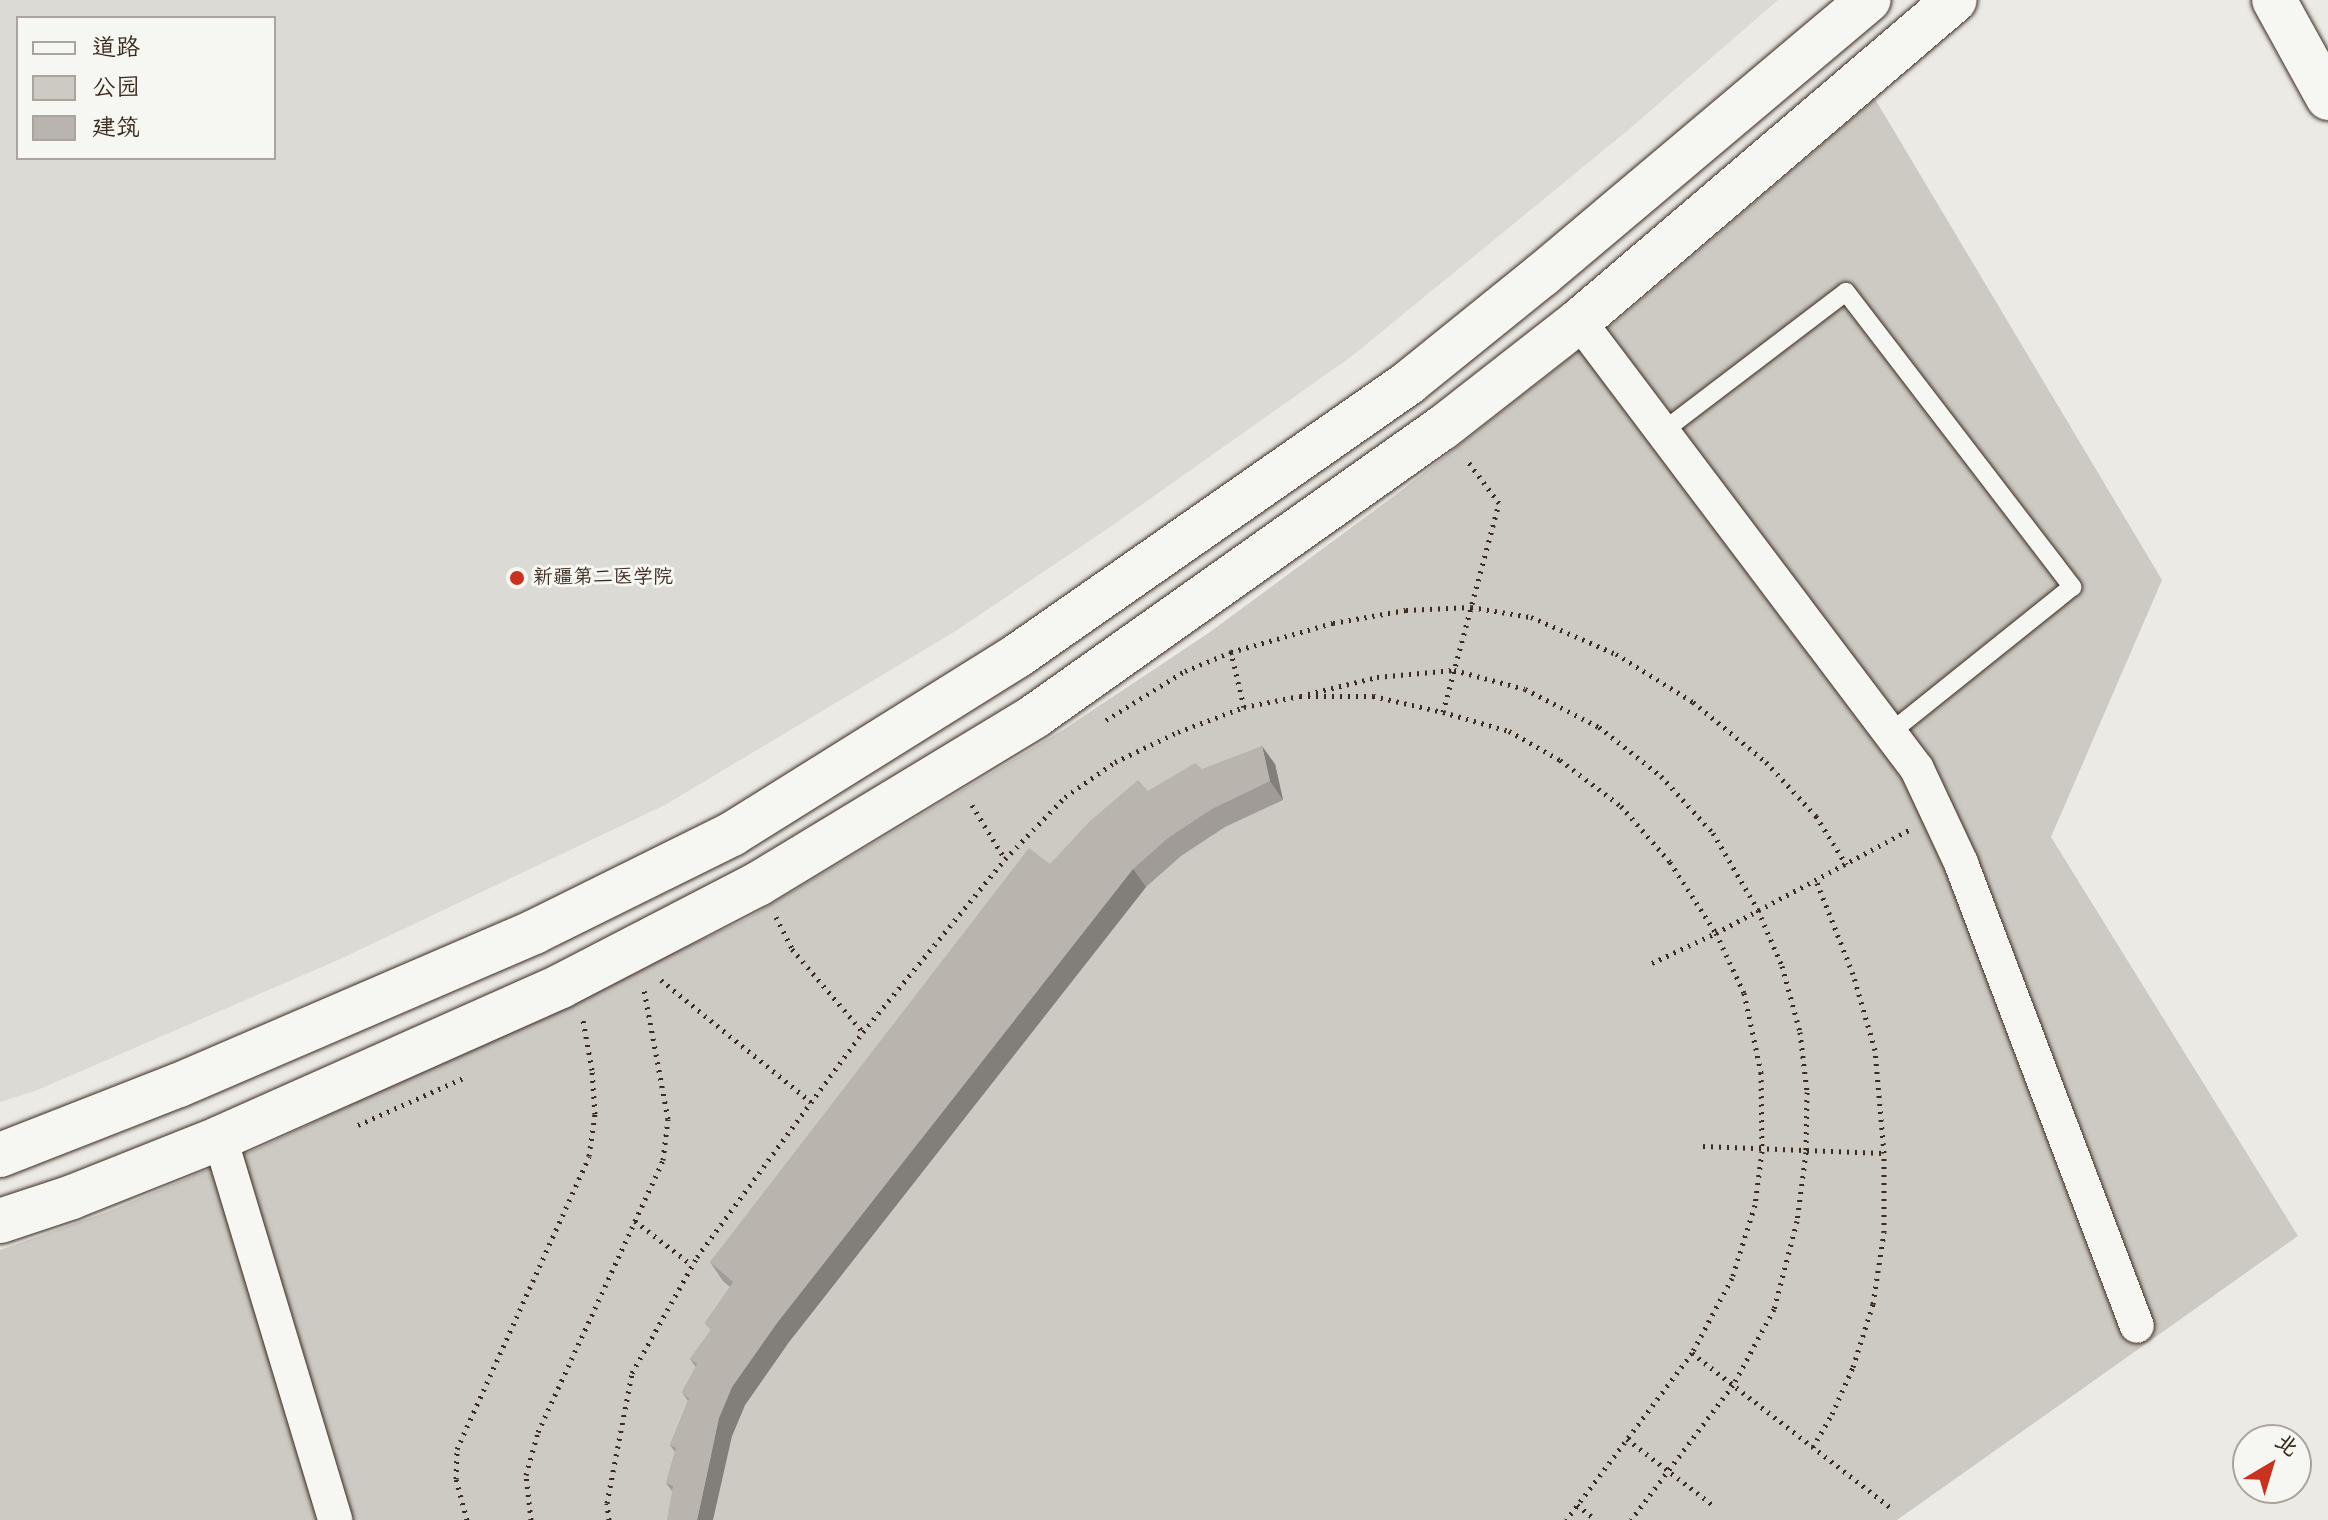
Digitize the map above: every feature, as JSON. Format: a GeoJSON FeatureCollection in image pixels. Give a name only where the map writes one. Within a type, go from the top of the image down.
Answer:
{"type":"FeatureCollection","features":[{"type":"Feature","properties":{"kind":"main road"},"geometry":{"type":"LineString","coordinates":[[0,1155],[179,1085],[534,932],[746,826],[1017,656],[1408,383],[1542,275],[1869,0]]}},
{"type":"Feature","properties":{"kind":"main road"},"geometry":{"type":"LineString","coordinates":[[0,1221],[72,1197],[220,1138],[561,986],[758,884],[1035,716],[1442,428],[1579,321],[1955,0]]}},
{"type":"Feature","properties":{"kind":"main road"},"geometry":{"type":"LineString","coordinates":[[2274,0],[2328,98]]}},
{"type":"Feature","properties":{"kind":"street"},"geometry":{"type":"LineString","coordinates":[[1579,321],[1917,769],[1961,863],[2137,1326]]}},
{"type":"Feature","properties":{"kind":"street"},"geometry":{"type":"LineString","coordinates":[[220,1138],[335,1520]]}},
{"type":"Feature","properties":{"kind":"lane"},"geometry":{"type":"LineString","coordinates":[[1662,432],[1846,292],[2072,587],[1890,733]]}},
{"type":"Feature","properties":{"kind":"path"},"geometry":{"type":"LineString","coordinates":[[1442,428],[1499,503],[1443,712]]}},
{"type":"Feature","properties":{"kind":"path"},"geometry":{"type":"LineString","coordinates":[[1244,707],[1231,652],[1333,623],[1406,610],[1471,607],[1531,617],[1616,654],[1693,702],[1766,762],[1816,816],[1846,864]]}},
{"type":"Feature","properties":{"kind":"path"},"geometry":{"type":"LineString","coordinates":[[609,1520],[607,1503],[632,1373],[692,1265],[863,1032],[1005,859],[1065,797],[1115,762],[1178,732],[1244,707],[1377,677],[1454,670],[1525,689],[1599,727],[1661,776],[1713,833],[1758,910],[1782,966],[1800,1032],[1807,1092],[1806,1152],[1797,1221],[1774,1309],[1733,1385],[1631,1520]]}},
{"type":"Feature","properties":{"kind":"path"},"geometry":{"type":"LineString","coordinates":[[1300,696],[1373,696],[1443,712],[1509,731],[1560,760],[1621,806],[1670,862],[1716,933],[1744,993],[1761,1072],[1762,1151],[1755,1205],[1732,1278],[1692,1353],[1566,1520]]}},
{"type":"Feature","properties":{"kind":"path"},"geometry":{"type":"LineString","coordinates":[[972,805],[1005,859]]}},
{"type":"Feature","properties":{"kind":"path"},"geometry":{"type":"LineString","coordinates":[[1652,963],[1716,933],[1939,815]]}},
{"type":"Feature","properties":{"kind":"path"},"geometry":{"type":"LineString","coordinates":[[1813,1447],[1853,1367],[1873,1304],[1884,1232],[1884,1153],[1875,1050],[1853,974],[1816,880]]}},
{"type":"Feature","properties":{"kind":"path"},"geometry":{"type":"LineString","coordinates":[[661,980],[811,1102]]}},
{"type":"Feature","properties":{"kind":"path"},"geometry":{"type":"LineString","coordinates":[[531,1520],[526,1475],[538,1432],[663,1160],[668,1119],[644,989]]}},
{"type":"Feature","properties":{"kind":"path"},"geometry":{"type":"LineString","coordinates":[[467,1520],[456,1479],[457,1449],[589,1156],[595,1114],[592,1070],[583,1020]]}},
{"type":"Feature","properties":{"kind":"path"},"geometry":{"type":"LineString","coordinates":[[1703,1146],[1762,1151],[1884,1153]]}},
{"type":"Feature","properties":{"kind":"path"},"geometry":{"type":"LineString","coordinates":[[635,1221],[692,1265]]}},
{"type":"Feature","properties":{"kind":"path"},"geometry":{"type":"LineString","coordinates":[[1692,1353],[1891,1508]]}},
{"type":"Feature","properties":{"kind":"path"},"geometry":{"type":"LineString","coordinates":[[1627,1439],[1714,1506]]}},
{"type":"Feature","properties":{"kind":"path"},"geometry":{"type":"LineString","coordinates":[[1577,1505],[1596,1520]]}},
{"type":"Feature","properties":{"kind":"shaded area","name":"新疆第二医学院"},"geometry":{"type":"Polygon","coordinates":[[[0,0],[1778,0],[1627,131],[1352,356],[1113,525],[954,632],[665,805],[338,960],[35,1091],[0,1102],[0,0]]]}},
{"type":"Feature","properties":{"kind":"green space"},"geometry":{"type":"Polygon","coordinates":[[[1875,99],[2162,580],[2051,837],[2298,1236],[1897,1520],[0,1520],[0,1250],[107,1212],[259,1148],[746,919],[1063,730],[1210,632],[1398,493],[1613,324],[1875,99]]]}},
{"type":"Feature","properties":{"kind":"building"},"geometry":{"type":"Polygon","coordinates":[[[1262,746],[1270,781],[1212,809],[1168,838],[1133,869],[777,1323],[732,1387],[719,1418],[697,1520],[667,1520],[673,1486],[666,1483],[676,1448],[670,1445],[689,1399],[682,1392],[697,1364],[690,1359],[711,1330],[705,1323],[733,1282],[710,1262],[1029,848],[1050,864],[1089,822],[1138,780],[1148,791],[1195,763],[1202,769],[1262,746]]]}},
{"type":"Feature","properties":{"kind":"place","name":"新疆第二医学院"},"geometry":{"type":"Point","coordinates":[517,578]}}]}
